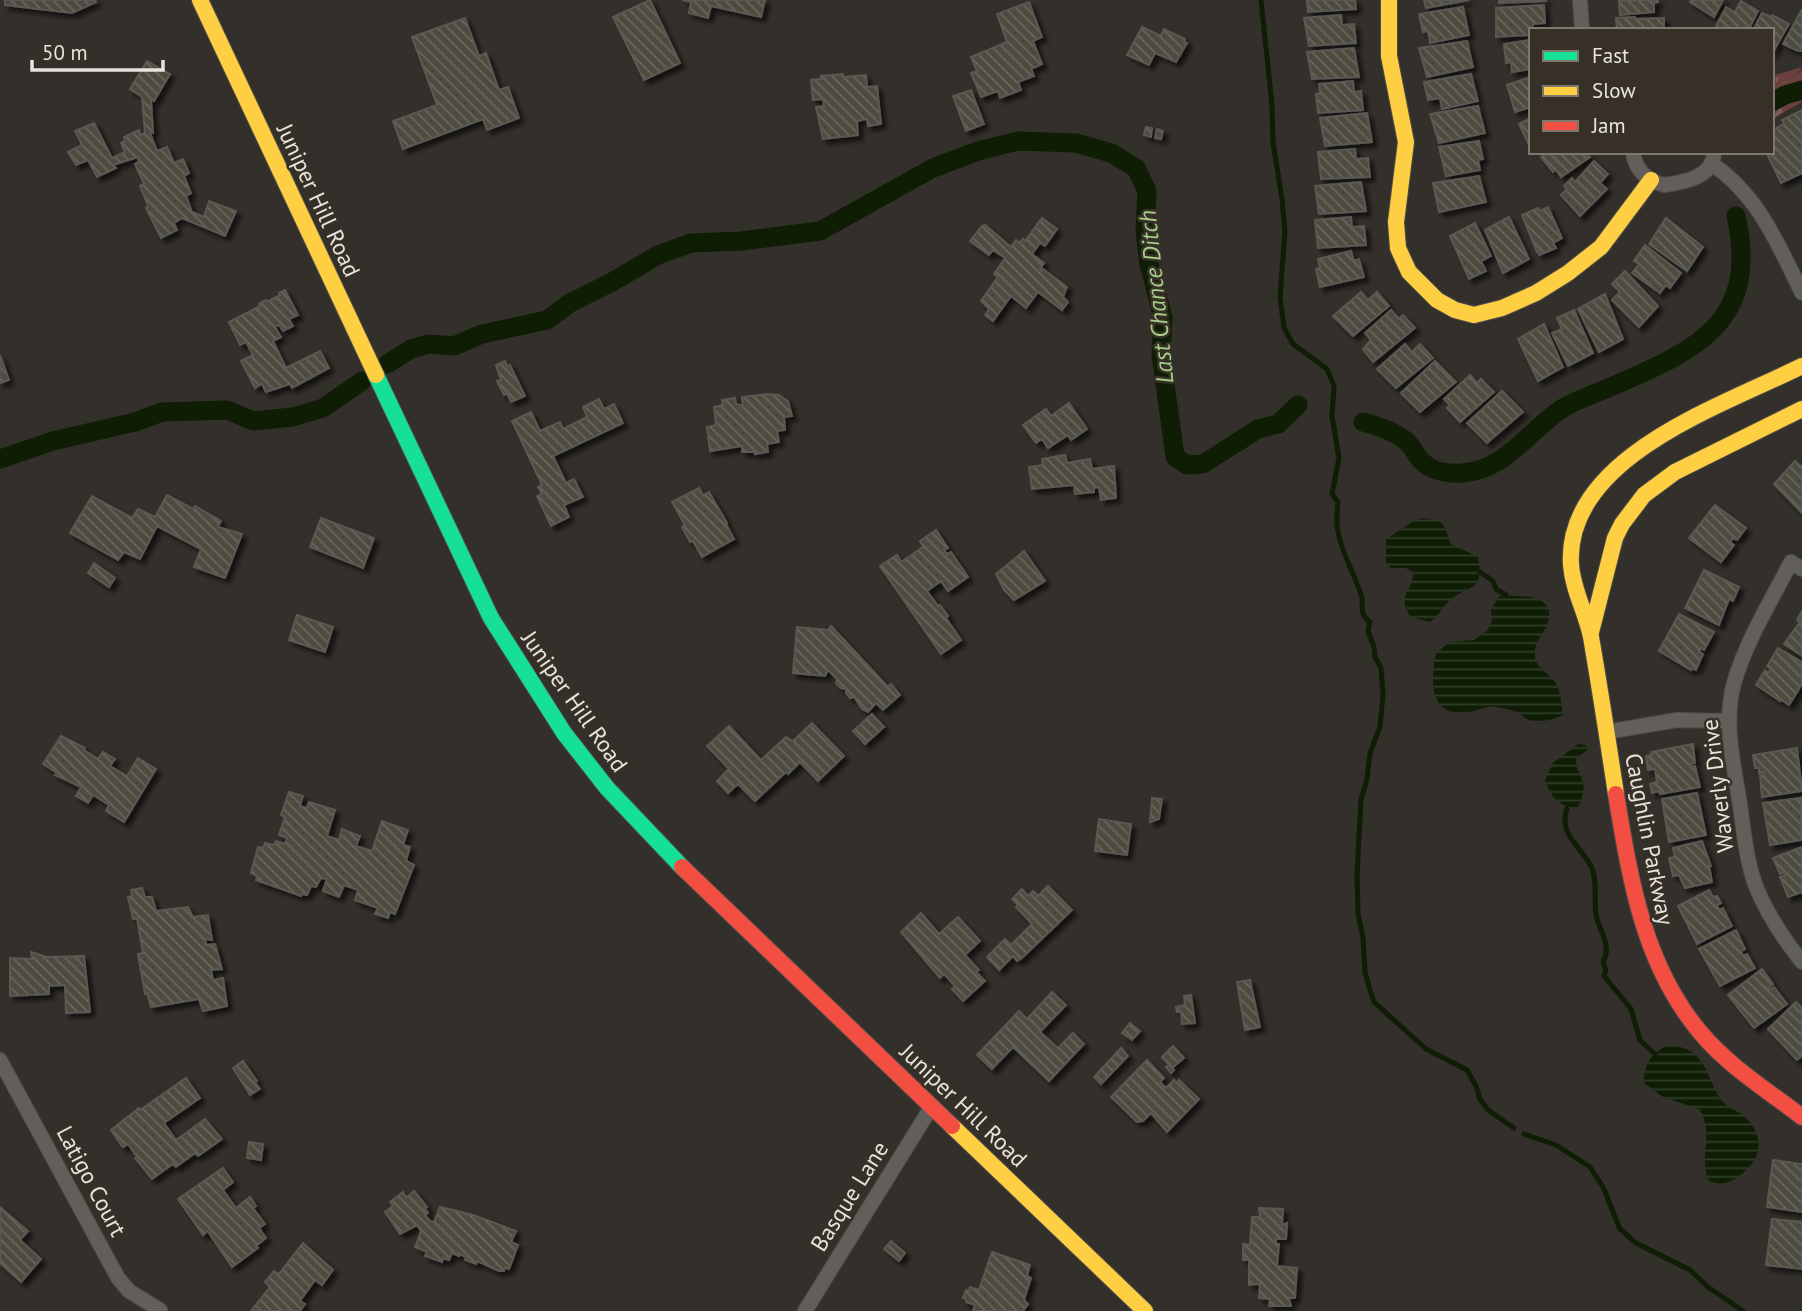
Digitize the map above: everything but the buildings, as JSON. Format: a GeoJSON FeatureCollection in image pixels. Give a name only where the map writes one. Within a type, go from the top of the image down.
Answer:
{"type":"FeatureCollection","features":[{"type":"Feature","properties":{"kind":"street","name":"Juniper Hill Road"},"geometry":{"type":"LineString","coordinates":[[200,0],[491,618],[533,687],[582,758],[642,826],[708,893],[1145,1311]]}},
{"type":"Feature","properties":{"kind":"street"},"geometry":{"type":"LineString","coordinates":[[1389,0],[1389,61],[1406,139],[1396,225],[1399,251],[1410,274],[1442,303],[1467,314],[1491,312],[1568,274],[1606,241],[1651,180]]}},
{"type":"Feature","properties":{"kind":"street"},"geometry":{"type":"LineString","coordinates":[[1580,0],[1582,28]]}},
{"type":"Feature","properties":{"kind":"street"},"geometry":{"type":"LineString","coordinates":[[1634,154],[1637,166],[1651,180],[1665,185],[1703,174],[1713,158],[1751,199],[1774,236],[1802,293]]}},
{"type":"Feature","properties":{"kind":"street","name":"Caughlin Parkway"},"geometry":{"type":"LineString","coordinates":[[1802,366],[1655,438],[1621,461],[1607,475],[1583,514],[1571,556],[1577,592],[1590,633],[1635,900],[1646,940],[1662,979],[1686,1015],[1713,1046],[1802,1117]]}},
{"type":"Feature","properties":{"kind":"street","name":"Caughlin Parkway"},"geometry":{"type":"LineString","coordinates":[[1590,633],[1615,538],[1644,495],[1675,472],[1802,409]]}},
{"type":"Feature","properties":{"kind":"street","name":"Waverly Drive"},"geometry":{"type":"LineString","coordinates":[[1796,565],[1741,662],[1733,685],[1729,721],[1730,745],[1747,855],[1768,914],[1802,962]]}},
{"type":"Feature","properties":{"kind":"street"},"geometry":{"type":"LineString","coordinates":[[1606,732],[1677,720],[1729,721]]}},
{"type":"Feature","properties":{"kind":"street","name":"Latigo Court"},"geometry":{"type":"LineString","coordinates":[[0,1060],[118,1278],[129,1291],[160,1310]]}},
{"type":"Feature","properties":{"kind":"street","name":"Basque Lane"},"geometry":{"type":"LineString","coordinates":[[805,1311],[932,1106]]}},
{"type":"Feature","properties":{"kind":"green space"},"geometry":{"type":"Polygon","coordinates":[[[1802,67],[1797,75],[1774,86],[1774,75],[1802,67]]]}},
{"type":"Feature","properties":{"kind":"green space"},"geometry":{"type":"Polygon","coordinates":[[[1802,70],[1802,102],[1774,118],[1774,86],[1802,70]]]}},
{"type":"Feature","properties":{"kind":"shaded area"},"geometry":{"type":"Polygon","coordinates":[[[1422,518],[1440,522],[1451,544],[1478,557],[1480,568],[1474,586],[1450,600],[1430,622],[1411,617],[1407,610],[1405,598],[1413,572],[1406,568],[1391,568],[1386,564],[1386,540],[1422,518]]]}},
{"type":"Feature","properties":{"kind":"shaded area"},"geometry":{"type":"Polygon","coordinates":[[[1500,596],[1536,599],[1544,602],[1548,608],[1549,616],[1536,645],[1535,657],[1538,665],[1557,686],[1563,715],[1535,721],[1513,711],[1494,707],[1457,713],[1440,704],[1433,687],[1436,653],[1450,642],[1474,640],[1488,630],[1492,620],[1491,609],[1500,596]]]}},
{"type":"Feature","properties":{"kind":"shaded area"},"geometry":{"type":"Polygon","coordinates":[[[1578,744],[1589,749],[1576,758],[1583,790],[1578,807],[1571,807],[1557,800],[1545,780],[1553,763],[1578,744]]]}},
{"type":"Feature","properties":{"kind":"shaded area"},"geometry":{"type":"Polygon","coordinates":[[[1667,1046],[1681,1047],[1698,1058],[1724,1103],[1744,1116],[1756,1133],[1756,1156],[1746,1170],[1732,1181],[1709,1181],[1705,1163],[1706,1127],[1699,1109],[1663,1097],[1644,1083],[1649,1061],[1667,1046]]]}},
{"type":"Feature","properties":{"kind":"waterway"},"geometry":{"type":"LineString","coordinates":[[1261,0],[1272,105],[1273,142],[1285,232],[1280,297],[1284,328],[1293,344],[1327,369],[1334,386],[1332,416],[1339,458],[1332,494],[1338,502],[1338,533],[1362,598],[1363,614],[1370,622],[1368,631],[1381,668],[1383,694],[1380,727],[1370,753],[1361,800],[1357,874],[1358,914],[1363,937],[1365,972],[1374,1002],[1426,1049],[1467,1070],[1488,1110],[1514,1128]]}},
{"type":"Feature","properties":{"kind":"waterway","name":"Last Chance Ditch"},"geometry":{"type":"LineString","coordinates":[[1774,101],[1802,90]]}},
{"type":"Feature","properties":{"kind":"waterway","name":"Last Chance Ditch"},"geometry":{"type":"LineString","coordinates":[[387,364],[411,349],[429,344],[454,346],[482,334],[547,320],[570,303],[658,255],[691,243],[741,241],[820,231],[933,168],[978,151],[1018,141],[1076,143],[1111,153],[1136,168],[1147,191],[1145,231],[1149,264],[1163,318],[1161,355],[1175,457],[1187,465],[1203,464],[1258,429],[1278,424],[1298,405]]}},
{"type":"Feature","properties":{"kind":"waterway","name":"Last Chance Ditch"},"geometry":{"type":"LineString","coordinates":[[1363,422],[1401,437],[1423,462],[1439,471],[1462,473],[1491,465],[1516,448],[1563,408],[1666,362],[1712,330],[1728,309],[1738,284],[1741,253],[1736,216]]}},
{"type":"Feature","properties":{"kind":"waterway","name":"Last Chance Ditch"},"geometry":{"type":"LineString","coordinates":[[0,459],[53,441],[135,422],[162,412],[227,410],[253,421],[293,417],[323,408],[362,381]]}},
{"type":"Feature","properties":{"kind":"waterway"},"geometry":{"type":"LineString","coordinates":[[1480,572],[1493,581],[1496,589],[1506,595]]}},
{"type":"Feature","properties":{"kind":"waterway"},"geometry":{"type":"LineString","coordinates":[[1567,808],[1565,818],[1569,835],[1593,871],[1596,915],[1606,949],[1604,976],[1631,1009],[1640,1040],[1655,1054]]}},
{"type":"Feature","properties":{"kind":"waterway"},"geometry":{"type":"LineString","coordinates":[[1524,1134],[1556,1145],[1590,1167],[1603,1187],[1620,1229],[1636,1243],[1690,1270],[1708,1287],[1743,1311]]}},
{"type":"Feature","properties":{"kind":"traffic: fast"},"geometry":{"type":"LineString","coordinates":[[376,375],[491,618],[564,733],[607,788],[682,867]]}},
{"type":"Feature","properties":{"kind":"traffic: slow"},"geometry":{"type":"LineString","coordinates":[[200,0],[376,375]]}},
{"type":"Feature","properties":{"kind":"traffic: slow"},"geometry":{"type":"LineString","coordinates":[[1389,0],[1389,56],[1406,142],[1396,222],[1398,248],[1409,272],[1437,300],[1455,310],[1474,315],[1502,308],[1536,293],[1568,273],[1601,247],[1651,180]]}},
{"type":"Feature","properties":{"kind":"traffic: slow"},"geometry":{"type":"LineString","coordinates":[[1616,794],[1591,637],[1572,575],[1576,527],[1593,494],[1620,465],[1655,440],[1732,398],[1802,366]]}},
{"type":"Feature","properties":{"kind":"traffic: slow"},"geometry":{"type":"LineString","coordinates":[[1591,632],[1615,538],[1644,495],[1675,472],[1802,409]]}},
{"type":"Feature","properties":{"kind":"traffic: slow"},"geometry":{"type":"LineString","coordinates":[[952,1126],[1145,1311]]}},
{"type":"Feature","properties":{"kind":"traffic: jam"},"geometry":{"type":"LineString","coordinates":[[1616,794],[1642,919],[1652,949],[1681,1006],[1700,1032],[1723,1056],[1802,1117]]}},
{"type":"Feature","properties":{"kind":"traffic: jam"},"geometry":{"type":"LineString","coordinates":[[682,867],[952,1126]]}}]}
